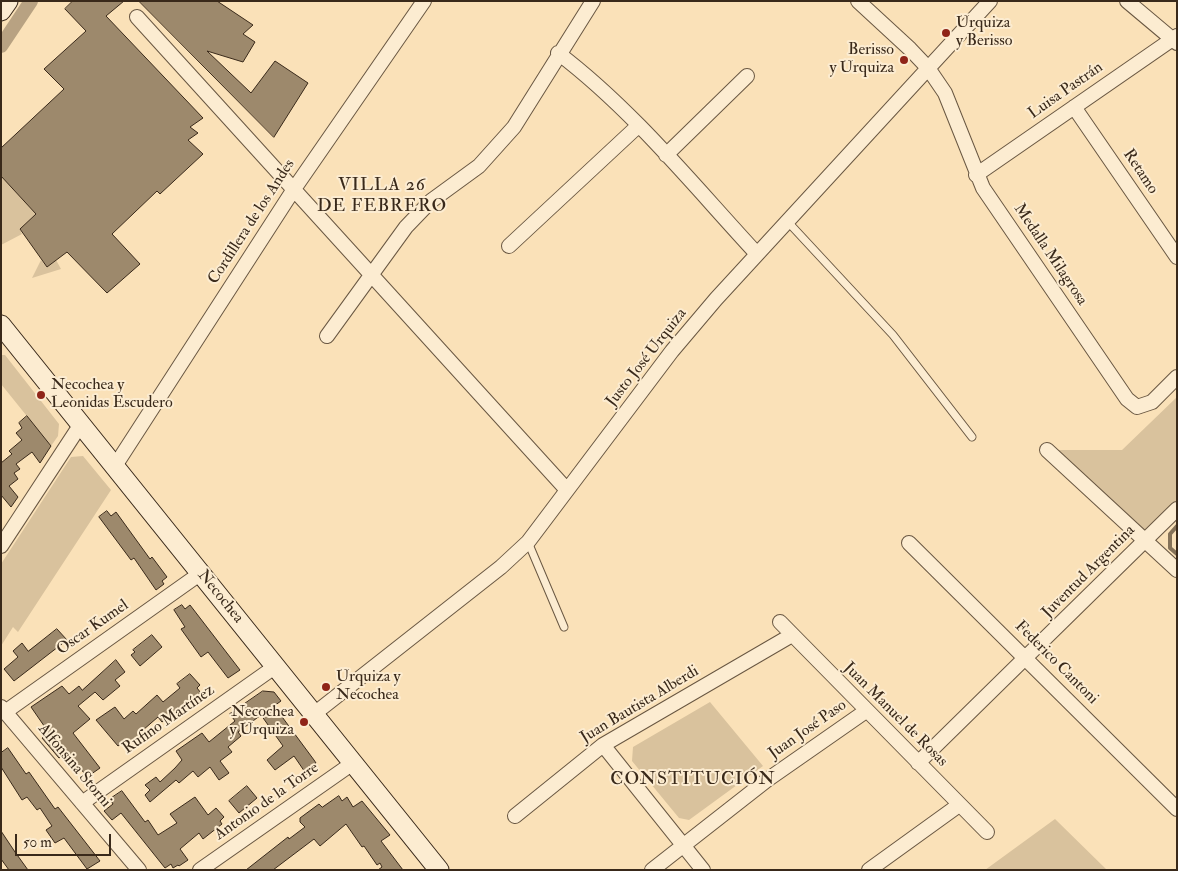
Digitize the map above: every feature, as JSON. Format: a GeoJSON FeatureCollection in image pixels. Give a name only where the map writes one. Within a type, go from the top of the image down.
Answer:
{"type":"FeatureCollection","features":[{"type":"Feature","properties":{"kind":"main road"},"geometry":{"type":"LineString","coordinates":[[1,11],[8,1]]}},
{"type":"Feature","properties":{"kind":"main road","name":"Necochea"},"geometry":{"type":"LineString","coordinates":[[1,325],[439,870]]}},
{"type":"Feature","properties":{"kind":"street","name":"Cordillera de los Andes"},"geometry":{"type":"LineString","coordinates":[[115,466],[294,189],[424,1]]}},
{"type":"Feature","properties":{"kind":"street"},"geometry":{"type":"LineString","coordinates":[[327,336],[406,227],[431,201],[479,166],[514,127],[558,53],[593,1]]}},
{"type":"Feature","properties":{"kind":"street","name":"Medalla Milagrosa"},"geometry":{"type":"LineString","coordinates":[[858,1],[928,68],[945,93],[976,176],[1127,399],[1137,407],[1152,402],[1177,377]]}},
{"type":"Feature","properties":{"kind":"street","name":"Justo José Urquiza"},"geometry":{"type":"LineString","coordinates":[[314,714],[501,567],[528,542],[672,351],[757,254],[990,1]]}},
{"type":"Feature","properties":{"kind":"street"},"geometry":{"type":"LineString","coordinates":[[1127,1],[1176,39]]}},
{"type":"Feature","properties":{"kind":"street"},"geometry":{"type":"LineString","coordinates":[[137,17],[567,490]]}},
{"type":"Feature","properties":{"kind":"street","name":"Luisa Pastrán"},"geometry":{"type":"LineString","coordinates":[[976,176],[1074,106],[1176,39]]}},
{"type":"Feature","properties":{"kind":"street"},"geometry":{"type":"LineString","coordinates":[[558,53],[581,71],[638,126],[757,254]]}},
{"type":"Feature","properties":{"kind":"street"},"geometry":{"type":"LineString","coordinates":[[666,155],[746,76]]}},
{"type":"Feature","properties":{"kind":"street","name":"Retamo"},"geometry":{"type":"LineString","coordinates":[[1074,106],[1177,257]]}},
{"type":"Feature","properties":{"kind":"street"},"geometry":{"type":"LineString","coordinates":[[509,246],[638,126]]}},
{"type":"Feature","properties":{"kind":"street"},"geometry":{"type":"LineString","coordinates":[[1,546],[81,424]]}},
{"type":"Feature","properties":{"kind":"street"},"geometry":{"type":"LineString","coordinates":[[1047,450],[1147,540],[1177,570]]}},
{"type":"Feature","properties":{"kind":"street","name":"Juventud Argentina"},"geometry":{"type":"LineString","coordinates":[[918,763],[1027,659],[1177,509]]}},
{"type":"Feature","properties":{"kind":"street","name":"Federico Cantoni"},"geometry":{"type":"LineString","coordinates":[[909,543],[1177,809]]}},
{"type":"Feature","properties":{"kind":"street","name":"Oscar Kumel"},"geometry":{"type":"LineString","coordinates":[[3,709],[201,573]]}},
{"type":"Feature","properties":{"kind":"street","name":"Juan Manuel de Rosas"},"geometry":{"type":"LineString","coordinates":[[780,622],[987,832]]}},
{"type":"Feature","properties":{"kind":"street","name":"Juan Bautista Alberdi"},"geometry":{"type":"LineString","coordinates":[[515,816],[603,745],[792,635]]}},
{"type":"Feature","properties":{"kind":"street","name":"Rufino Martínez"},"geometry":{"type":"LineString","coordinates":[[82,802],[276,666]]}},
{"type":"Feature","properties":{"kind":"street","name":"Alfonsina Storni"},"geometry":{"type":"LineString","coordinates":[[3,709],[139,870]]}},
{"type":"Feature","properties":{"kind":"street","name":"Juan José Paso"},"geometry":{"type":"LineString","coordinates":[[652,870],[767,780],[866,711]]}},
{"type":"Feature","properties":{"kind":"street"},"geometry":{"type":"LineString","coordinates":[[603,745],[703,870]]}},
{"type":"Feature","properties":{"kind":"street","name":"Antonio de la Torre"},"geometry":{"type":"LineString","coordinates":[[200,870],[353,763]]}},
{"type":"Feature","properties":{"kind":"street"},"geometry":{"type":"LineString","coordinates":[[869,870],[959,805]]}},
{"type":"Feature","properties":{"kind":"lane"},"geometry":{"type":"LineString","coordinates":[[788,222],[893,335],[972,437]]}},
{"type":"Feature","properties":{"kind":"lane"},"geometry":{"type":"LineString","coordinates":[[528,542],[564,628]]}},
{"type":"Feature","properties":{"kind":"shaded area"},"geometry":{"type":"Polygon","coordinates":[[[1,176],[36,214],[20,229],[22,234],[1,245],[1,176]]]}},
{"type":"Feature","properties":{"kind":"shaded area"},"geometry":{"type":"Polygon","coordinates":[[[41,260],[47,267],[56,260],[61,269],[32,278],[41,260]]]}},
{"type":"Feature","properties":{"kind":"shaded area"},"geometry":{"type":"Polygon","coordinates":[[[1,355],[5,355],[59,424],[58,436],[51,446],[1,384],[1,355]]]}},
{"type":"Feature","properties":{"kind":"shaded area"},"geometry":{"type":"Polygon","coordinates":[[[1177,397],[1177,504],[1147,540],[1047,450],[1122,450],[1177,397]]]}},
{"type":"Feature","properties":{"kind":"shaded area"},"geometry":{"type":"Polygon","coordinates":[[[83,456],[111,490],[18,632],[13,627],[1,646],[1,564],[71,457],[83,456]]]}},
{"type":"Feature","properties":{"kind":"shaded area"},"geometry":{"type":"Polygon","coordinates":[[[710,702],[763,766],[689,820],[679,818],[632,761],[633,747],[710,702]]]}},
{"type":"Feature","properties":{"kind":"shaded area"},"geometry":{"type":"Polygon","coordinates":[[[1055,819],[1107,870],[985,870],[1055,819]]]}},
{"type":"Feature","properties":{"kind":"building"},"geometry":{"type":"Polygon","coordinates":[[[73,1],[124,1],[106,16],[203,118],[190,127],[198,133],[188,140],[203,154],[160,194],[157,191],[112,234],[140,264],[107,293],[67,252],[47,267],[20,229],[36,214],[1,176],[1,148],[64,89],[44,69],[86,31],[65,9],[73,1]]]}},
{"type":"Feature","properties":{"kind":"building"},"geometry":{"type":"Polygon","coordinates":[[[139,1],[217,1],[253,25],[243,34],[255,42],[243,62],[207,51],[251,93],[275,61],[308,83],[274,137],[139,1]]]}},
{"type":"Feature","properties":{"kind":"building"},"geometry":{"type":"Polygon","coordinates":[[[27,416],[51,446],[40,463],[32,452],[16,464],[20,469],[14,473],[18,479],[9,486],[18,497],[11,507],[1,495],[1,463],[12,454],[9,451],[22,440],[16,433],[22,428],[19,423],[27,416]]]}},
{"type":"Feature","properties":{"kind":"building"},"geometry":{"type":"Polygon","coordinates":[[[107,511],[111,516],[116,512],[150,559],[152,557],[167,577],[162,581],[164,584],[156,590],[134,558],[131,560],[99,517],[107,511]]]}},
{"type":"Feature","properties":{"kind":"building"},"geometry":{"type":"Polygon","coordinates":[[[182,605],[185,609],[190,605],[240,670],[228,678],[208,652],[201,657],[181,629],[185,627],[174,610],[182,605]]]}},
{"type":"Feature","properties":{"kind":"building"},"geometry":{"type":"Polygon","coordinates":[[[57,629],[67,640],[14,681],[4,669],[18,657],[13,651],[22,643],[28,651],[57,629]]]}},
{"type":"Feature","properties":{"kind":"building"},"geometry":{"type":"Polygon","coordinates":[[[152,635],[162,647],[140,666],[131,655],[135,652],[133,650],[152,635]]]}},
{"type":"Feature","properties":{"kind":"building"},"geometry":{"type":"Polygon","coordinates":[[[116,660],[125,672],[115,680],[120,686],[103,700],[95,692],[78,706],[90,719],[73,733],[100,768],[87,777],[68,752],[59,758],[42,738],[49,733],[31,707],[62,686],[69,694],[79,686],[82,690],[116,660]]]}},
{"type":"Feature","properties":{"kind":"building"},"geometry":{"type":"Polygon","coordinates":[[[190,674],[200,685],[197,688],[201,693],[162,722],[158,717],[143,730],[145,732],[125,747],[122,743],[118,746],[96,720],[115,707],[124,719],[133,711],[136,714],[157,695],[163,702],[180,688],[177,684],[190,674]]]}},
{"type":"Feature","properties":{"kind":"building"},"geometry":{"type":"Polygon","coordinates":[[[263,691],[274,692],[281,701],[274,706],[316,763],[312,766],[315,770],[307,775],[294,756],[275,770],[267,760],[283,746],[261,715],[238,732],[241,736],[228,747],[232,752],[220,761],[229,773],[219,780],[210,767],[198,777],[193,771],[179,783],[176,780],[150,802],[145,795],[150,790],[145,785],[156,777],[160,782],[175,768],[182,760],[176,751],[202,733],[209,742],[235,721],[230,714],[263,691]]]}},
{"type":"Feature","properties":{"kind":"building"},"geometry":{"type":"Polygon","coordinates":[[[8,748],[26,774],[29,772],[55,809],[58,807],[100,861],[87,869],[64,838],[55,843],[46,830],[52,826],[40,808],[37,810],[27,797],[22,800],[1,767],[1,753],[8,748]]]}},
{"type":"Feature","properties":{"kind":"building"},"geometry":{"type":"Polygon","coordinates":[[[247,786],[257,798],[239,813],[229,801],[247,786]]]}},
{"type":"Feature","properties":{"kind":"building"},"geometry":{"type":"Polygon","coordinates":[[[122,791],[145,822],[148,820],[158,835],[177,823],[170,814],[195,797],[208,815],[216,808],[224,817],[220,821],[222,824],[203,839],[199,833],[180,849],[188,860],[179,866],[173,868],[171,864],[165,868],[121,813],[112,820],[104,811],[113,804],[110,799],[122,791]]]}},
{"type":"Feature","properties":{"kind":"building"},"geometry":{"type":"Polygon","coordinates":[[[339,796],[342,801],[347,797],[353,807],[362,801],[390,835],[381,841],[403,870],[378,870],[382,867],[380,863],[377,865],[346,824],[320,846],[314,839],[273,870],[246,870],[288,837],[289,839],[305,827],[300,822],[300,818],[319,804],[322,807],[339,796]]]}},
{"type":"Feature","properties":{"kind":"building"},"geometry":{"type":"Polygon","coordinates":[[[1,831],[28,870],[9,870],[1,859],[1,831]]]}},
{"type":"Feature","properties":{"kind":"waterway"},"geometry":{"type":"LineString","coordinates":[[1,46],[31,1]]}},
{"type":"Feature","properties":{"kind":"waterway"},"geometry":{"type":"LineString","coordinates":[[1177,526],[1170,534],[1170,548],[1177,554]]}},
{"type":"Feature","properties":{"kind":"place","name":"Urquiza y Berisso"},"geometry":{"type":"Point","coordinates":[946,33]}},
{"type":"Feature","properties":{"kind":"place","name":"Berisso y Urquiza"},"geometry":{"type":"Point","coordinates":[904,60]}},
{"type":"Feature","properties":{"kind":"place","name":"Necochea y Leonidas Escudero"},"geometry":{"type":"Point","coordinates":[41,395]}},
{"type":"Feature","properties":{"kind":"place","name":"Urquiza y Necochea"},"geometry":{"type":"Point","coordinates":[326,687]}},
{"type":"Feature","properties":{"kind":"place","name":"Necochea y Urquiza"},"geometry":{"type":"Point","coordinates":[304,722]}},
{"type":"Feature","properties":{"kind":"district","name":"VILLA 26 DE FEBRERO"},"geometry":{"type":"Point","coordinates":[382,196]}},
{"type":"Feature","properties":{"kind":"district","name":"CONSTITUCIÓN"},"geometry":{"type":"Point","coordinates":[693,780]}}]}
